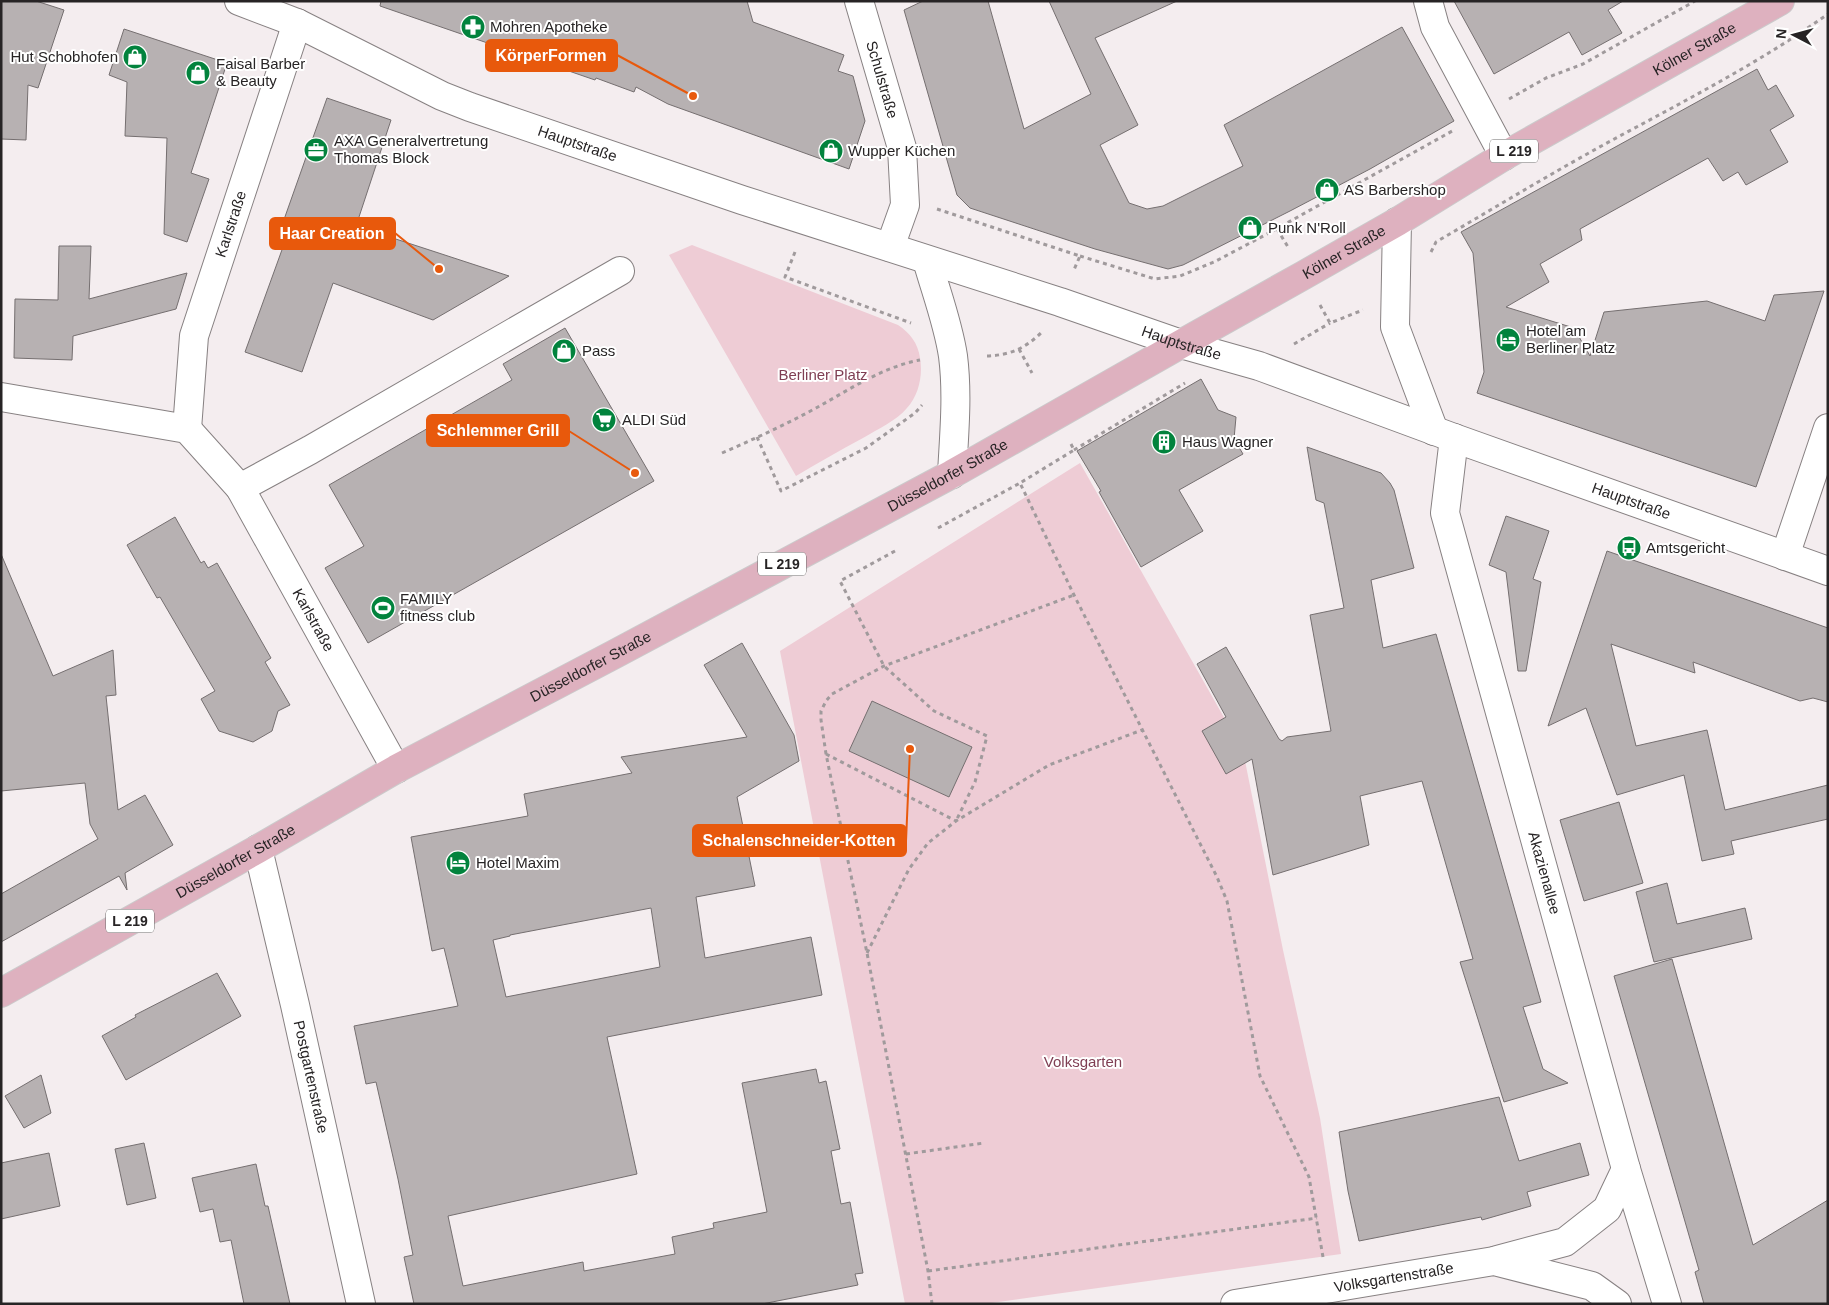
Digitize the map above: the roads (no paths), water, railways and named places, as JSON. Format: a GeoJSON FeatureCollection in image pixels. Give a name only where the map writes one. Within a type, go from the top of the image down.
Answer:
{"type":"FeatureCollection","features":[{"type":"Feature","properties":{"kind":"main road","name":"Kölner Straße"},"geometry":{"type":"LineString","coordinates":[[1181,344],[1396,222],[1504,156],[1780,1]]}},
{"type":"Feature","properties":{"kind":"main road","name":"Düsseldorfer Straße"},"geometry":{"type":"LineString","coordinates":[[1,994],[396,769],[952,474],[1181,344]]}},
{"type":"Feature","properties":{"kind":"street","name":"Hauptstraße"},"geometry":{"type":"LineString","coordinates":[[238,1],[297,23],[442,96],[470,107],[671,177],[1060,302],[1181,344],[1259,366],[1828,571]]}},
{"type":"Feature","properties":{"kind":"street","name":"Schulstraße"},"geometry":{"type":"LineString","coordinates":[[859,1],[902,148],[905,205],[890,247]]}},
{"type":"Feature","properties":{"kind":"street"},"geometry":{"type":"LineString","coordinates":[[1428,1],[1435,27],[1504,156]]}},
{"type":"Feature","properties":{"kind":"street","name":"Karlstraße"},"geometry":{"type":"LineString","coordinates":[[297,23],[194,336],[187,429],[240,488],[396,769]]}},
{"type":"Feature","properties":{"kind":"street"},"geometry":{"type":"LineString","coordinates":[[1396,222],[1395,327],[1444,434]]}},
{"type":"Feature","properties":{"kind":"street"},"geometry":{"type":"LineString","coordinates":[[927,260],[947,326],[953,356],[956,398],[952,474]]}},
{"type":"Feature","properties":{"kind":"street"},"geometry":{"type":"LineString","coordinates":[[240,488],[620,271]]}},
{"type":"Feature","properties":{"kind":"street"},"geometry":{"type":"LineString","coordinates":[[1,397],[187,429]]}},
{"type":"Feature","properties":{"kind":"street"},"geometry":{"type":"LineString","coordinates":[[1785,556],[1828,428]]}},
{"type":"Feature","properties":{"kind":"street","name":"Akazienallee"},"geometry":{"type":"LineString","coordinates":[[1444,434],[1444,513],[1626,1169],[1667,1304]]}},
{"type":"Feature","properties":{"kind":"street","name":"Postgartenstraße"},"geometry":{"type":"LineString","coordinates":[[258,849],[295,1005],[361,1304]]}},
{"type":"Feature","properties":{"kind":"street","name":"Volksgartenstraße"},"geometry":{"type":"LineString","coordinates":[[1235,1304],[1494,1261],[1565,1242],[1607,1209],[1626,1169]]}},
{"type":"Feature","properties":{"kind":"street","name":"Volksgartenstraße"},"geometry":{"type":"LineString","coordinates":[[1494,1261],[1592,1286],[1617,1304]]}},
{"type":"Feature","properties":{"kind":"place","name":"Mohren Apotheke"},"geometry":{"type":"Point","coordinates":[473,27]}},
{"type":"Feature","properties":{"kind":"place","name":"Hut Schobhofen"},"geometry":{"type":"Point","coordinates":[135,57]}},
{"type":"Feature","properties":{"kind":"place","name":"Faisal Barber & Beauty"},"geometry":{"type":"Point","coordinates":[198,73]}},
{"type":"Feature","properties":{"kind":"place","name":"KörperFormen"},"geometry":{"type":"Point","coordinates":[693,96]}},
{"type":"Feature","properties":{"kind":"place","name":"AXA Generalvertretung Thomas Block"},"geometry":{"type":"Point","coordinates":[316,150]}},
{"type":"Feature","properties":{"kind":"place","name":"Wupper Küchen"},"geometry":{"type":"Point","coordinates":[831,151]}},
{"type":"Feature","properties":{"kind":"place","name":"AS Barbershop"},"geometry":{"type":"Point","coordinates":[1327,190]}},
{"type":"Feature","properties":{"kind":"place","name":"Punk N'Roll"},"geometry":{"type":"Point","coordinates":[1250,228]}},
{"type":"Feature","properties":{"kind":"place","name":"Haar Creation"},"geometry":{"type":"Point","coordinates":[439,269]}},
{"type":"Feature","properties":{"kind":"place","name":"Hotel am Berliner Platz"},"geometry":{"type":"Point","coordinates":[1508,340]}},
{"type":"Feature","properties":{"kind":"place","name":"Pass"},"geometry":{"type":"Point","coordinates":[564,351]}},
{"type":"Feature","properties":{"kind":"place","name":"ALDI Süd"},"geometry":{"type":"Point","coordinates":[604,420]}},
{"type":"Feature","properties":{"kind":"place","name":"Haus Wagner"},"geometry":{"type":"Point","coordinates":[1164,442]}},
{"type":"Feature","properties":{"kind":"place","name":"Schlemmer Grill"},"geometry":{"type":"Point","coordinates":[635,473]}},
{"type":"Feature","properties":{"kind":"place","name":"Amtsgericht"},"geometry":{"type":"Point","coordinates":[1629,548]}},
{"type":"Feature","properties":{"kind":"place","name":"FAMILY fitness club"},"geometry":{"type":"Point","coordinates":[383,608]}},
{"type":"Feature","properties":{"kind":"place","name":"Schalenschneider-Kotten"},"geometry":{"type":"Point","coordinates":[910,749]}},
{"type":"Feature","properties":{"kind":"place","name":"Hotel Maxim"},"geometry":{"type":"Point","coordinates":[458,863]}},
{"type":"Feature","properties":{"kind":"park label","name":"Berliner Platz"},"geometry":{"type":"Point","coordinates":[823,375]}},
{"type":"Feature","properties":{"kind":"park label","name":"Volksgarten"},"geometry":{"type":"Point","coordinates":[1083,1062]}}]}
